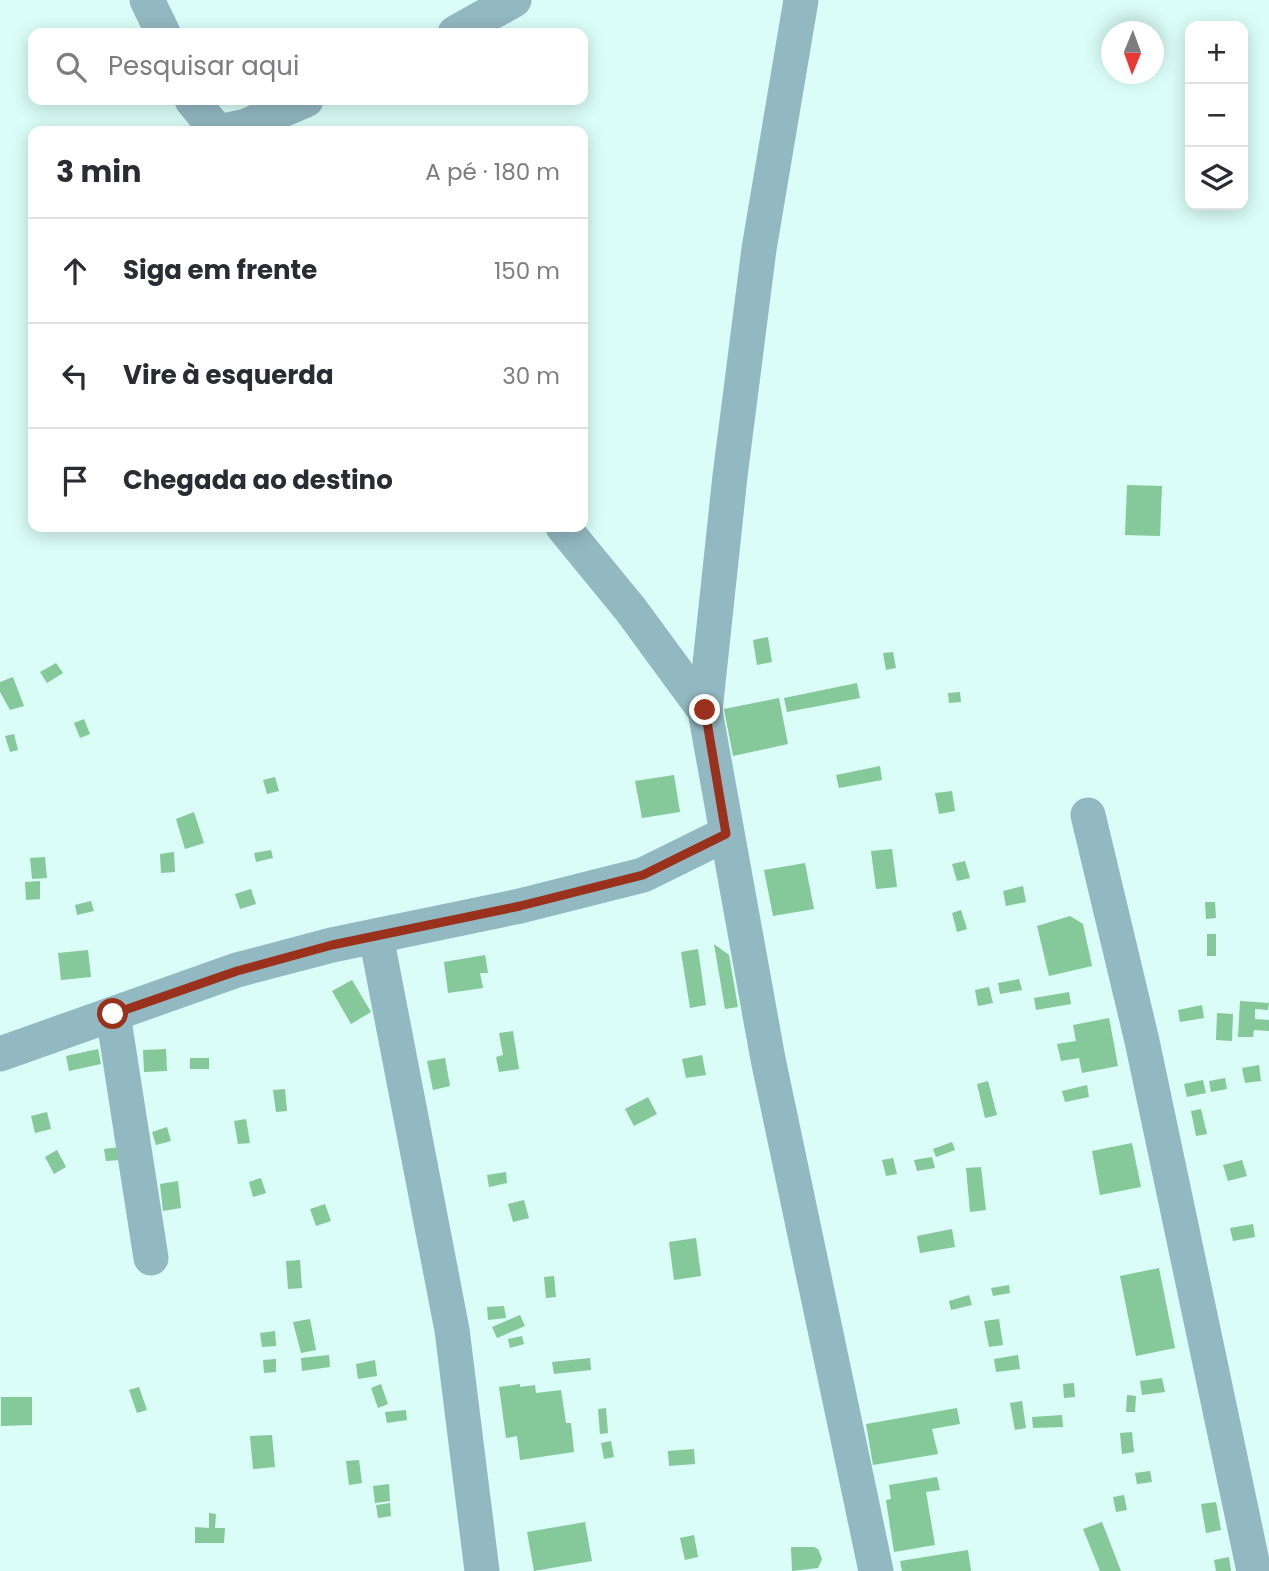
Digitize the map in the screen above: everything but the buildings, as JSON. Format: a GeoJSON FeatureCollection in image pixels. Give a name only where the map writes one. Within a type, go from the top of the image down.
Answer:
{"type":"FeatureCollection","features":[{"type":"Feature","properties":{"kind":"street"},"geometry":{"type":"LineString","coordinates":[[146,0],[160,28]]}},
{"type":"Feature","properties":{"kind":"street"},"geometry":{"type":"LineString","coordinates":[[464,28],[514,0]]}},
{"type":"Feature","properties":{"kind":"street"},"geometry":{"type":"LineString","coordinates":[[801,0],[759,249],[730,476],[705,710],[768,1059],[876,1571]]}},
{"type":"Feature","properties":{"kind":"street"},"geometry":{"type":"LineString","coordinates":[[195,105],[214,126]]}},
{"type":"Feature","properties":{"kind":"street"},"geometry":{"type":"LineString","coordinates":[[246,126],[294,105]]}},
{"type":"Feature","properties":{"kind":"street"},"geometry":{"type":"LineString","coordinates":[[567,532],[631,610],[705,710]]}},
{"type":"Feature","properties":{"kind":"street"},"geometry":{"type":"LineString","coordinates":[[1088,815],[1142,1041],[1254,1571]]}},
{"type":"Feature","properties":{"kind":"street"},"geometry":{"type":"LineString","coordinates":[[0,1055],[237,971],[643,875],[726,834]]}},
{"type":"Feature","properties":{"kind":"street"},"geometry":{"type":"LineString","coordinates":[[376,936],[452,1330],[482,1571]]}},
{"type":"Feature","properties":{"kind":"street"},"geometry":{"type":"LineString","coordinates":[[113,1014],[151,1258]]}},
{"type":"Feature","properties":{"kind":"route"},"geometry":{"type":"LineString","coordinates":[[113,1014],[237,971],[332,945],[520,906],[643,875],[726,834],[705,710]]}}]}
